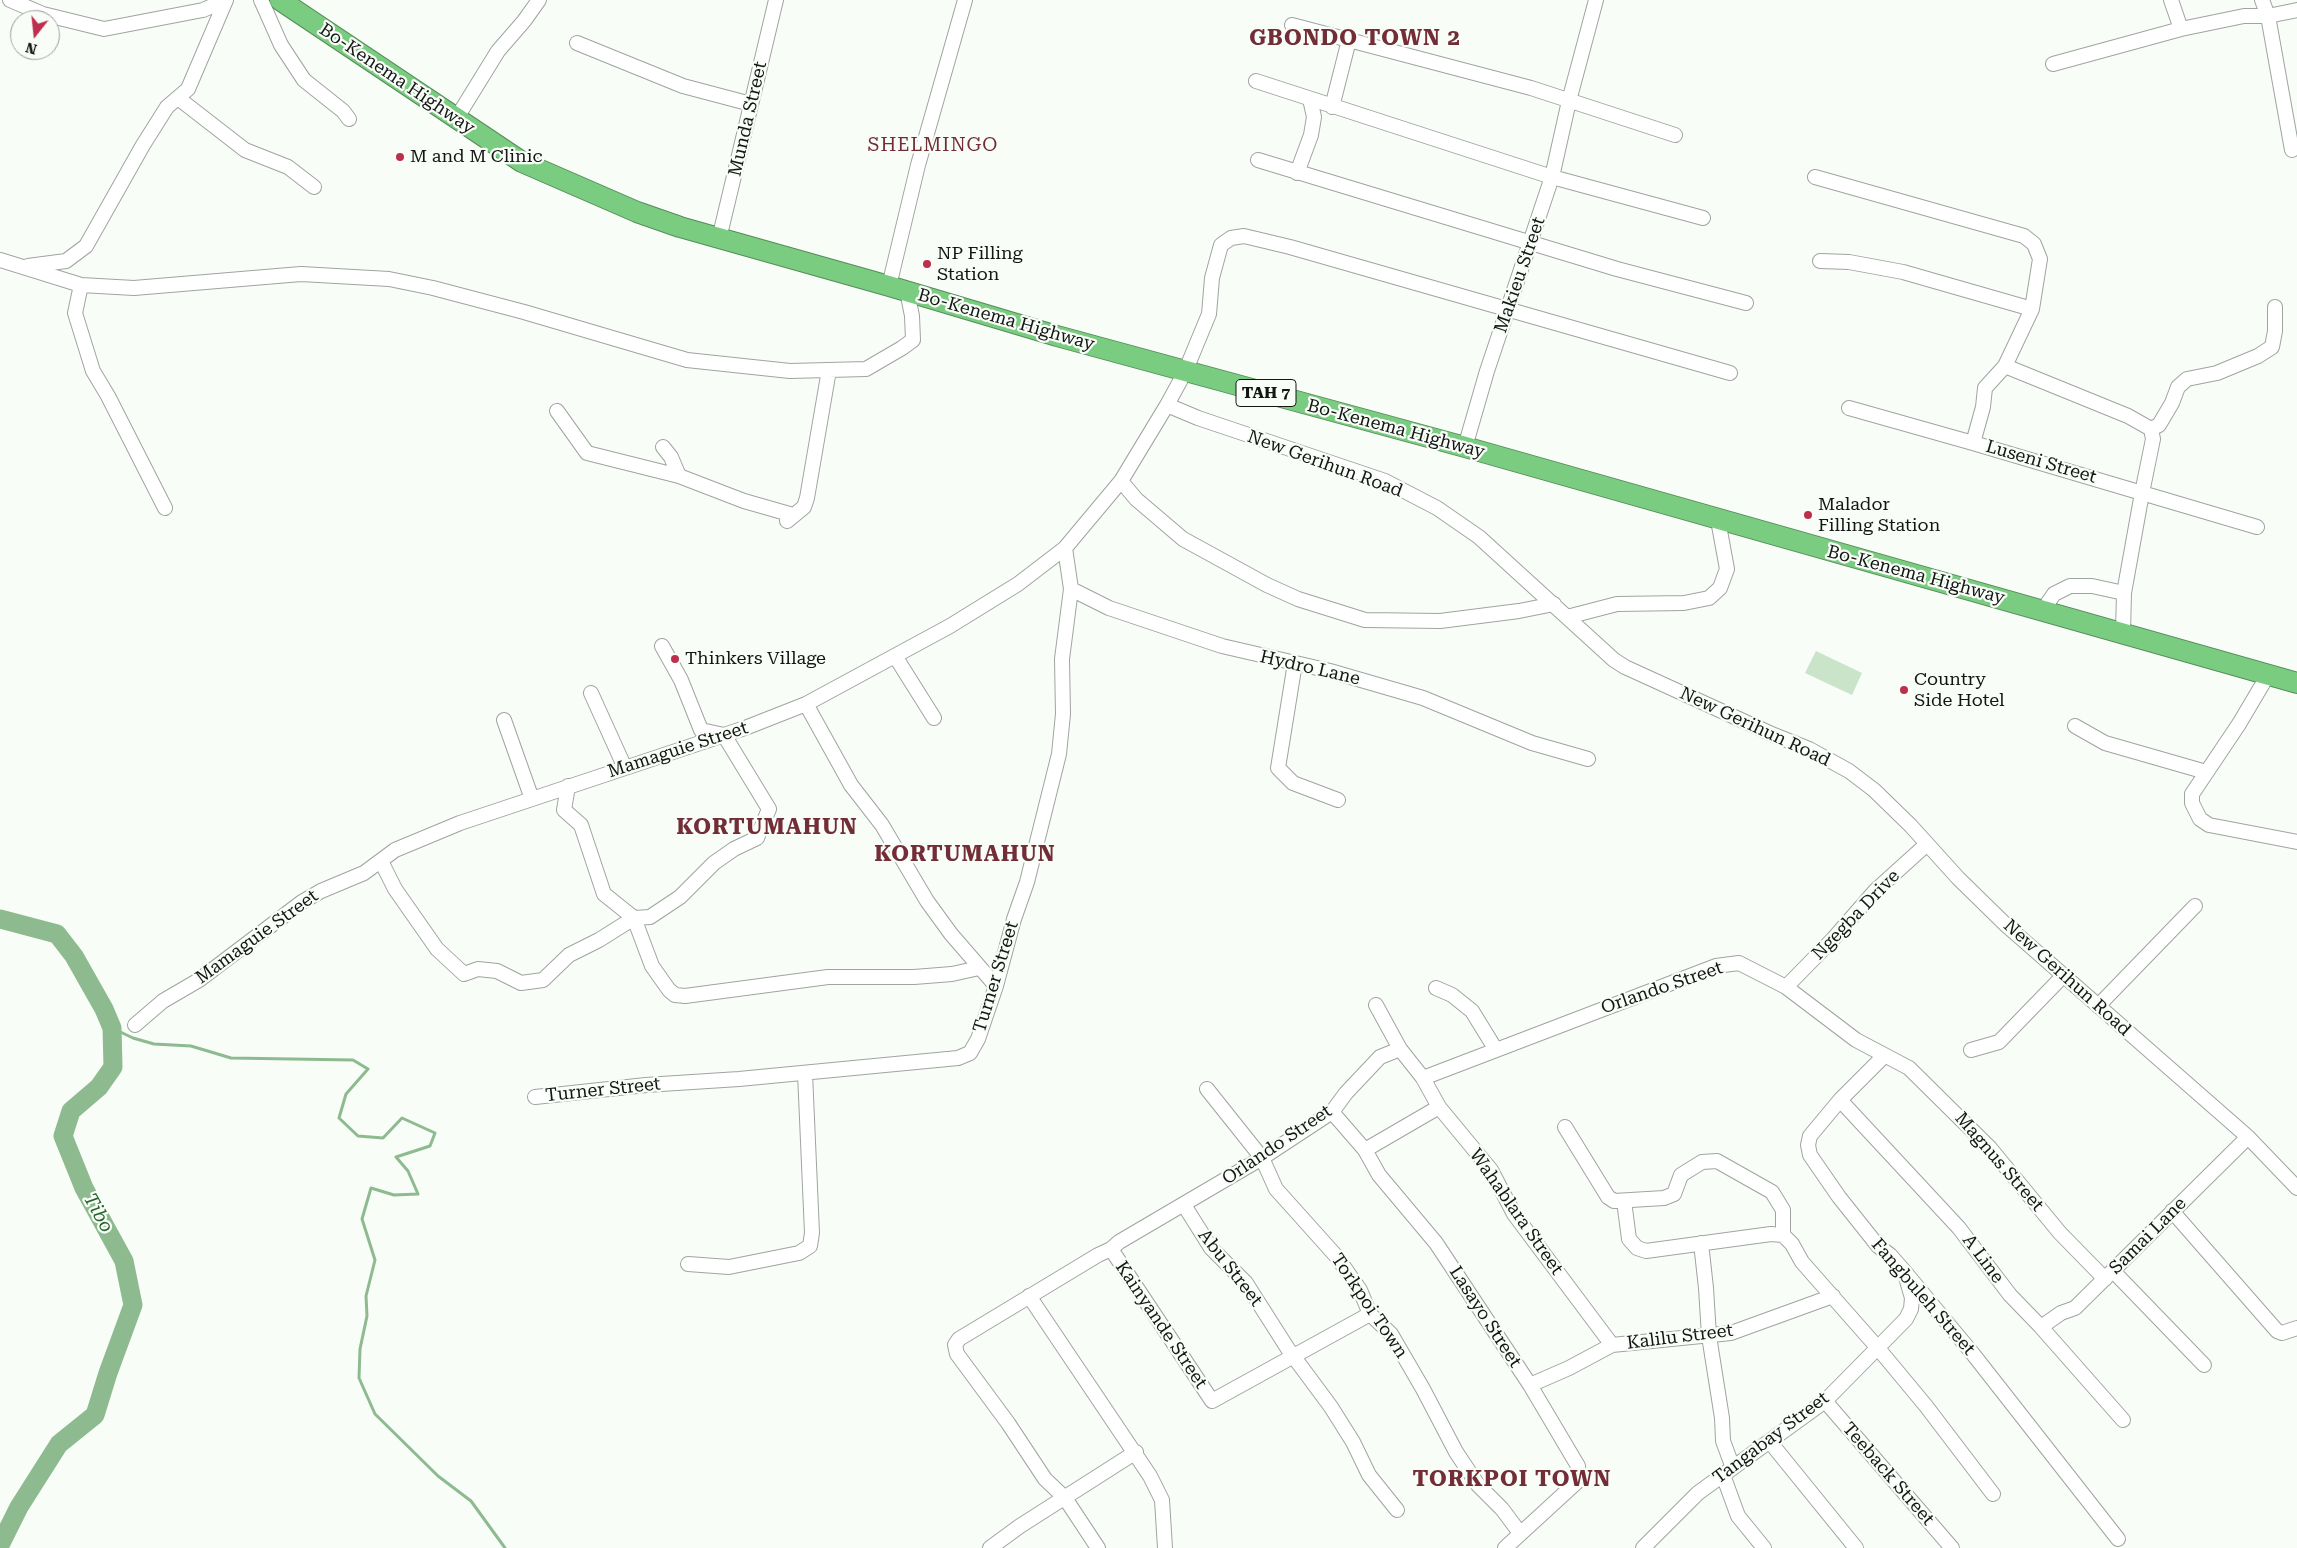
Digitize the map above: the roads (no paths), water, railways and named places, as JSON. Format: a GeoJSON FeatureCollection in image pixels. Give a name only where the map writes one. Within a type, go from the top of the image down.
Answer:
{"type":"FeatureCollection","features":[{"type":"Feature","properties":{"kind":"highway","name":"Bo-Kenema Highway"},"geometry":{"type":"LineString","coordinates":[[280,0],[522,162],[637,212],[719,239],[898,288],[1185,372],[1465,447],[1718,520],[2123,632],[2297,683]]}},
{"type":"Feature","properties":{"kind":"street"},"geometry":{"type":"LineString","coordinates":[[10,0],[44,14],[104,29],[203,10],[226,0]]}},
{"type":"Feature","properties":{"kind":"street"},"geometry":{"type":"LineString","coordinates":[[22,267],[66,261],[86,246],[142,145],[167,107],[188,89],[212,37],[226,0]]}},
{"type":"Feature","properties":{"kind":"street"},"geometry":{"type":"LineString","coordinates":[[262,0],[282,45],[304,80],[343,111],[349,119]]}},
{"type":"Feature","properties":{"kind":"street"},"geometry":{"type":"LineString","coordinates":[[456,119],[498,51],[539,0]]}},
{"type":"Feature","properties":{"kind":"street","name":"Munda Street"},"geometry":{"type":"LineString","coordinates":[[719,239],[776,0]]}},
{"type":"Feature","properties":{"kind":"street"},"geometry":{"type":"LineString","coordinates":[[0,260],[82,285],[134,288],[301,274],[388,279],[433,288],[524,312],[688,360],[790,371],[866,369],[913,340],[912,316],[898,288],[918,165],[965,0]]}},
{"type":"Feature","properties":{"kind":"street","name":"Makieu Street"},"geometry":{"type":"LineString","coordinates":[[1465,447],[1508,308],[1552,178],[1569,101],[1596,0]]}},
{"type":"Feature","properties":{"kind":"street"},"geometry":{"type":"LineString","coordinates":[[2171,0],[2181,29]]}},
{"type":"Feature","properties":{"kind":"street"},"geometry":{"type":"LineString","coordinates":[[2262,0],[2268,16],[2292,150]]}},
{"type":"Feature","properties":{"kind":"street"},"geometry":{"type":"LineString","coordinates":[[2053,64],[2181,29],[2244,16],[2268,16],[2297,10]]}},
{"type":"Feature","properties":{"kind":"street"},"geometry":{"type":"LineString","coordinates":[[1292,25],[1531,88],[1675,136]]}},
{"type":"Feature","properties":{"kind":"street"},"geometry":{"type":"LineString","coordinates":[[1332,107],[1348,40]]}},
{"type":"Feature","properties":{"kind":"street"},"geometry":{"type":"LineString","coordinates":[[577,43],[683,86],[751,104]]}},
{"type":"Feature","properties":{"kind":"street"},"geometry":{"type":"LineString","coordinates":[[1256,81],[1332,107],[1381,120],[1552,178],[1704,218]]}},
{"type":"Feature","properties":{"kind":"street"},"geometry":{"type":"LineString","coordinates":[[178,98],[244,150],[288,167],[314,187]]}},
{"type":"Feature","properties":{"kind":"street"},"geometry":{"type":"LineString","coordinates":[[1297,173],[1311,135],[1314,117],[1310,99]]}},
{"type":"Feature","properties":{"kind":"street"},"geometry":{"type":"LineString","coordinates":[[1258,160],[1617,268],[1746,303]]}},
{"type":"Feature","properties":{"kind":"street","name":"Luseni Street"},"geometry":{"type":"LineString","coordinates":[[1815,177],[2024,236],[2034,244],[2040,259],[2032,309],[2005,366],[1985,388],[1983,406],[1973,442],[2257,526]]}},
{"type":"Feature","properties":{"kind":"street"},"geometry":{"type":"LineString","coordinates":[[1167,404],[1185,372],[1209,314],[1212,278],[1221,245],[1231,238],[1244,236],[1508,308],[1730,373]]}},
{"type":"Feature","properties":{"kind":"street"},"geometry":{"type":"LineString","coordinates":[[1820,261],[1849,262],[1903,272],[2032,309]]}},
{"type":"Feature","properties":{"kind":"street"},"geometry":{"type":"LineString","coordinates":[[82,285],[75,313],[93,370],[165,508]]}},
{"type":"Feature","properties":{"kind":"street"},"geometry":{"type":"LineString","coordinates":[[2151,430],[2159,424],[2172,402],[2178,387],[2187,379],[2217,373],[2258,356],[2272,347],[2275,331],[2275,308]]}},
{"type":"Feature","properties":{"kind":"street"},"geometry":{"type":"LineString","coordinates":[[2005,366],[2128,416],[2151,430],[2153,439],[2124,593],[2123,632]]}},
{"type":"Feature","properties":{"kind":"street"},"geometry":{"type":"LineString","coordinates":[[557,411],[586,453],[679,476],[790,518],[804,507],[807,498],[829,370]]}},
{"type":"Feature","properties":{"kind":"street","name":"Mamaguie Street"},"geometry":{"type":"LineString","coordinates":[[135,1025],[163,1001],[199,980],[302,902],[320,891],[364,873],[395,850],[447,828],[568,786],[724,736],[806,704],[950,626],[1018,584],[1065,548],[1121,481],[1167,404]]}},
{"type":"Feature","properties":{"kind":"street","name":"New Gerihun Road"},"geometry":{"type":"LineString","coordinates":[[1167,404],[1198,418],[1385,481],[1437,508],[1479,536],[1567,617],[1625,667],[1809,749],[1849,771],[1874,790],[2000,918],[2063,976],[2248,1136],[2295,1183]]}},
{"type":"Feature","properties":{"kind":"street"},"geometry":{"type":"LineString","coordinates":[[1850,408],[1973,442]]}},
{"type":"Feature","properties":{"kind":"street"},"geometry":{"type":"LineString","coordinates":[[663,447],[671,457],[679,476]]}},
{"type":"Feature","properties":{"kind":"street"},"geometry":{"type":"LineString","coordinates":[[1121,481],[1136,499],[1183,539],[1267,584],[1298,598],[1365,620],[1440,621],[1519,612],[1554,604]]}},
{"type":"Feature","properties":{"kind":"street"},"geometry":{"type":"LineString","coordinates":[[1567,617],[1617,604],[1684,603],[1709,598],[1720,588],[1727,568],[1718,520]]}},
{"type":"Feature","properties":{"kind":"street"},"geometry":{"type":"LineString","coordinates":[[1065,548],[1071,588]]}},
{"type":"Feature","properties":{"kind":"street"},"geometry":{"type":"LineString","coordinates":[[2043,610],[2054,594],[2070,586],[2092,586],[2124,593]]}},
{"type":"Feature","properties":{"kind":"street","name":"Hydro Lane"},"geometry":{"type":"LineString","coordinates":[[1071,588],[1109,608],[1186,634],[1252,655],[1330,671],[1423,698],[1532,743],[1588,759]]}},
{"type":"Feature","properties":{"kind":"street","name":"Turner Street"},"geometry":{"type":"LineString","coordinates":[[535,1097],[646,1085],[805,1073],[958,1058],[970,1053],[978,1039],[996,986],[1026,882],[1059,754],[1063,714],[1062,659],[1071,588]]}},
{"type":"Feature","properties":{"kind":"street"},"geometry":{"type":"LineString","coordinates":[[381,861],[395,889],[437,949],[464,974],[478,969],[496,971],[521,983],[543,980],[569,955],[599,940],[634,918],[650,917],[680,897],[714,863],[734,848],[756,838],[770,809],[724,736],[701,730],[681,680],[662,646]]}},
{"type":"Feature","properties":{"kind":"street"},"geometry":{"type":"LineString","coordinates":[[896,656],[934,718]]}},
{"type":"Feature","properties":{"kind":"street"},"geometry":{"type":"LineString","coordinates":[[1295,664],[1278,768],[1293,783],[1338,800]]}},
{"type":"Feature","properties":{"kind":"street"},"geometry":{"type":"LineString","coordinates":[[2268,675],[2239,724],[2192,794],[2192,803],[2200,819],[2209,825],[2297,842]]}},
{"type":"Feature","properties":{"kind":"street"},"geometry":{"type":"LineString","coordinates":[[591,694],[625,768]]}},
{"type":"Feature","properties":{"kind":"street"},"geometry":{"type":"LineString","coordinates":[[806,704],[851,785],[882,825],[927,902],[979,968],[996,986]]}},
{"type":"Feature","properties":{"kind":"street"},"geometry":{"type":"LineString","coordinates":[[504,720],[532,799]]}},
{"type":"Feature","properties":{"kind":"street"},"geometry":{"type":"LineString","coordinates":[[2075,726],[2105,743],[2206,772]]}},
{"type":"Feature","properties":{"kind":"street"},"geometry":{"type":"LineString","coordinates":[[568,786],[564,810],[581,825],[604,894],[634,918],[652,966],[669,990],[675,995],[685,996],[828,976],[914,977],[952,974],[979,968]]}},
{"type":"Feature","properties":{"kind":"street","name":"Ngegba Drive"},"geometry":{"type":"LineString","coordinates":[[1786,987],[1833,939],[1875,891],[1927,844]]}},
{"type":"Feature","properties":{"kind":"street"},"geometry":{"type":"LineString","coordinates":[[2098,1006],[2195,906]]}},
{"type":"Feature","properties":{"kind":"street","name":"Orlando Street"},"geometry":{"type":"LineString","coordinates":[[1423,1078],[1716,966],[1739,963],[1786,987],[1856,1040],[1884,1056]]}},
{"type":"Feature","properties":{"kind":"street"},"geometry":{"type":"LineString","coordinates":[[1972,1050],[1998,1042],[2063,976]]}},
{"type":"Feature","properties":{"kind":"street"},"geometry":{"type":"LineString","coordinates":[[1436,988],[1452,994],[1472,1011],[1496,1050]]}},
{"type":"Feature","properties":{"kind":"street"},"geometry":{"type":"LineString","coordinates":[[1376,1005],[1400,1049],[1423,1078]]}},
{"type":"Feature","properties":{"kind":"street","name":"Orlando Street"},"geometry":{"type":"LineString","coordinates":[[1065,1498],[1045,1479],[1008,1423],[957,1354],[955,1345],[959,1340],[1029,1296],[1098,1254],[1111,1250],[1119,1242],[1262,1158],[1332,1112],[1346,1093],[1380,1057],[1400,1049]]}},
{"type":"Feature","properties":{"kind":"street","name":"Fangbuleh Street"},"geometry":{"type":"LineString","coordinates":[[1884,1056],[1840,1100],[1810,1136],[1808,1145],[1810,1155],[1838,1197],[1878,1246],[1890,1255],[1905,1272],[1973,1354],[2118,1539]]}},
{"type":"Feature","properties":{"kind":"street","name":"Magnus Street"},"geometry":{"type":"LineString","coordinates":[[1884,1056],[1909,1068],[1928,1084],[1990,1148],[2060,1233],[2109,1275],[2204,1365]]}},
{"type":"Feature","properties":{"kind":"street"},"geometry":{"type":"LineString","coordinates":[[688,1264],[729,1267],[799,1253],[810,1246],[812,1233],[805,1073]]}},
{"type":"Feature","properties":{"kind":"street","name":"Wahablara Street"},"geometry":{"type":"LineString","coordinates":[[1423,1078],[1439,1108],[1491,1170],[1514,1214],[1612,1345]]}},
{"type":"Feature","properties":{"kind":"street","name":"Torkpoi Town"},"geometry":{"type":"LineString","coordinates":[[1207,1089],[1262,1158],[1276,1188],[1331,1251],[1360,1290],[1370,1314],[1391,1334],[1456,1452],[1478,1485],[1502,1509],[1520,1533]]}},
{"type":"Feature","properties":{"kind":"street","name":"A Line"},"geometry":{"type":"LineString","coordinates":[[1840,1100],[1959,1228],[1995,1278],[2123,1420]]}},
{"type":"Feature","properties":{"kind":"street"},"geometry":{"type":"LineString","coordinates":[[1365,1150],[1439,1108]]}},
{"type":"Feature","properties":{"kind":"street","name":"Lasayo Street"},"geometry":{"type":"LineString","coordinates":[[1332,1112],[1365,1150],[1379,1175],[1436,1243],[1530,1385],[1578,1466],[1579,1480],[1505,1548]]}},
{"type":"Feature","properties":{"kind":"street"},"geometry":{"type":"LineString","coordinates":[[1565,1127],[1608,1197],[1614,1201],[1664,1198],[1674,1194],[1681,1175],[1702,1162],[1717,1161],[1772,1192],[1783,1210],[1784,1235],[1792,1244],[1802,1262],[1877,1346],[1926,1406],[1993,1494]]}},
{"type":"Feature","properties":{"kind":"street","name":"Samai Lane"},"geometry":{"type":"LineString","coordinates":[[2041,1327],[2061,1313],[2075,1308],[2248,1136]]}},
{"type":"Feature","properties":{"kind":"street"},"geometry":{"type":"LineString","coordinates":[[1624,1201],[1629,1239],[1637,1248],[1646,1250],[1771,1234],[1784,1235]]}},
{"type":"Feature","properties":{"kind":"street","name":"Abu Street"},"geometry":{"type":"LineString","coordinates":[[1184,1205],[1211,1248],[1246,1283],[1293,1356],[1331,1407],[1353,1442],[1369,1475],[1397,1510]]}},
{"type":"Feature","properties":{"kind":"street"},"geometry":{"type":"LineString","coordinates":[[2172,1211],[2277,1331],[2282,1333],[2297,1328]]}},
{"type":"Feature","properties":{"kind":"street"},"geometry":{"type":"LineString","coordinates":[[1701,1243],[1709,1336],[1722,1418],[1723,1441],[1728,1472],[1738,1516],[1764,1548]]}},
{"type":"Feature","properties":{"kind":"street","name":"Kainyande Street"},"geometry":{"type":"LineString","coordinates":[[1111,1250],[1212,1401],[1293,1356]]}},
{"type":"Feature","properties":{"kind":"street","name":"Tangabay Street"},"geometry":{"type":"LineString","coordinates":[[1643,1548],[1698,1493],[1825,1401],[1877,1346],[1906,1319],[1911,1309],[1912,1298],[1905,1272]]}},
{"type":"Feature","properties":{"kind":"street"},"geometry":{"type":"LineString","coordinates":[[1029,1296],[1136,1452],[1162,1500],[1165,1548]]}},
{"type":"Feature","properties":{"kind":"street","name":"Kalilu Street"},"geometry":{"type":"LineString","coordinates":[[1612,1345],[1731,1333],[1833,1296]]}},
{"type":"Feature","properties":{"kind":"street"},"geometry":{"type":"LineString","coordinates":[[1293,1356],[1370,1314]]}},
{"type":"Feature","properties":{"kind":"street"},"geometry":{"type":"LineString","coordinates":[[1530,1385],[1569,1368],[1612,1345]]}},
{"type":"Feature","properties":{"kind":"street","name":"Teeback Street"},"geometry":{"type":"LineString","coordinates":[[1825,1401],[1952,1548]]}},
{"type":"Feature","properties":{"kind":"street"},"geometry":{"type":"LineString","coordinates":[[1770,1442],[1856,1548]]}},
{"type":"Feature","properties":{"kind":"street"},"geometry":{"type":"LineString","coordinates":[[990,1548],[1020,1526],[1136,1452]]}},
{"type":"Feature","properties":{"kind":"street"},"geometry":{"type":"LineString","coordinates":[[1065,1498],[1098,1548]]}},
{"type":"Feature","properties":{"kind":"waterway","name":"Tibo"},"geometry":{"type":"LineString","coordinates":[[0,919],[57,934],[74,956],[104,1009],[112,1028],[113,1067],[99,1087],[71,1111],[63,1136],[84,1188],[124,1261],[133,1305],[95,1415],[59,1444],[19,1507],[0,1545]]}},
{"type":"Feature","properties":{"kind":"waterway"},"geometry":{"type":"LineString","coordinates":[[112,1028],[133,1038],[154,1044],[191,1046],[231,1058],[353,1060],[368,1069],[346,1094],[339,1118],[358,1136],[383,1138],[402,1118],[435,1133],[430,1146],[396,1157],[408,1171],[418,1194],[394,1195],[371,1188],[362,1219],[375,1260],[366,1296],[367,1316],[360,1349],[359,1378],[375,1414],[438,1476],[471,1501],[505,1548]]}},
{"type":"Feature","properties":{"kind":"place","name":"M and M Clinic"},"geometry":{"type":"Point","coordinates":[400,157]}},
{"type":"Feature","properties":{"kind":"place","name":"NP Filling Station"},"geometry":{"type":"Point","coordinates":[927,264]}},
{"type":"Feature","properties":{"kind":"place","name":"Malador Filling Station"},"geometry":{"type":"Point","coordinates":[1808,515]}},
{"type":"Feature","properties":{"kind":"place","name":"Thinkers Village"},"geometry":{"type":"Point","coordinates":[675,659]}},
{"type":"Feature","properties":{"kind":"place","name":"Country Side Hotel"},"geometry":{"type":"Point","coordinates":[1904,690]}},
{"type":"Feature","properties":{"kind":"district","name":"GBONDO TOWN 2"},"geometry":{"type":"Point","coordinates":[1355,39]}},
{"type":"Feature","properties":{"kind":"district","name":"SHELMINGO"},"geometry":{"type":"Point","coordinates":[933,145]}},
{"type":"Feature","properties":{"kind":"district","name":"KORTUMAHUN"},"geometry":{"type":"Point","coordinates":[767,828]}},
{"type":"Feature","properties":{"kind":"district","name":"KORTUMAHUN"},"geometry":{"type":"Point","coordinates":[965,855]}},
{"type":"Feature","properties":{"kind":"district","name":"TORKPOI TOWN"},"geometry":{"type":"Point","coordinates":[1512,1480]}}]}
